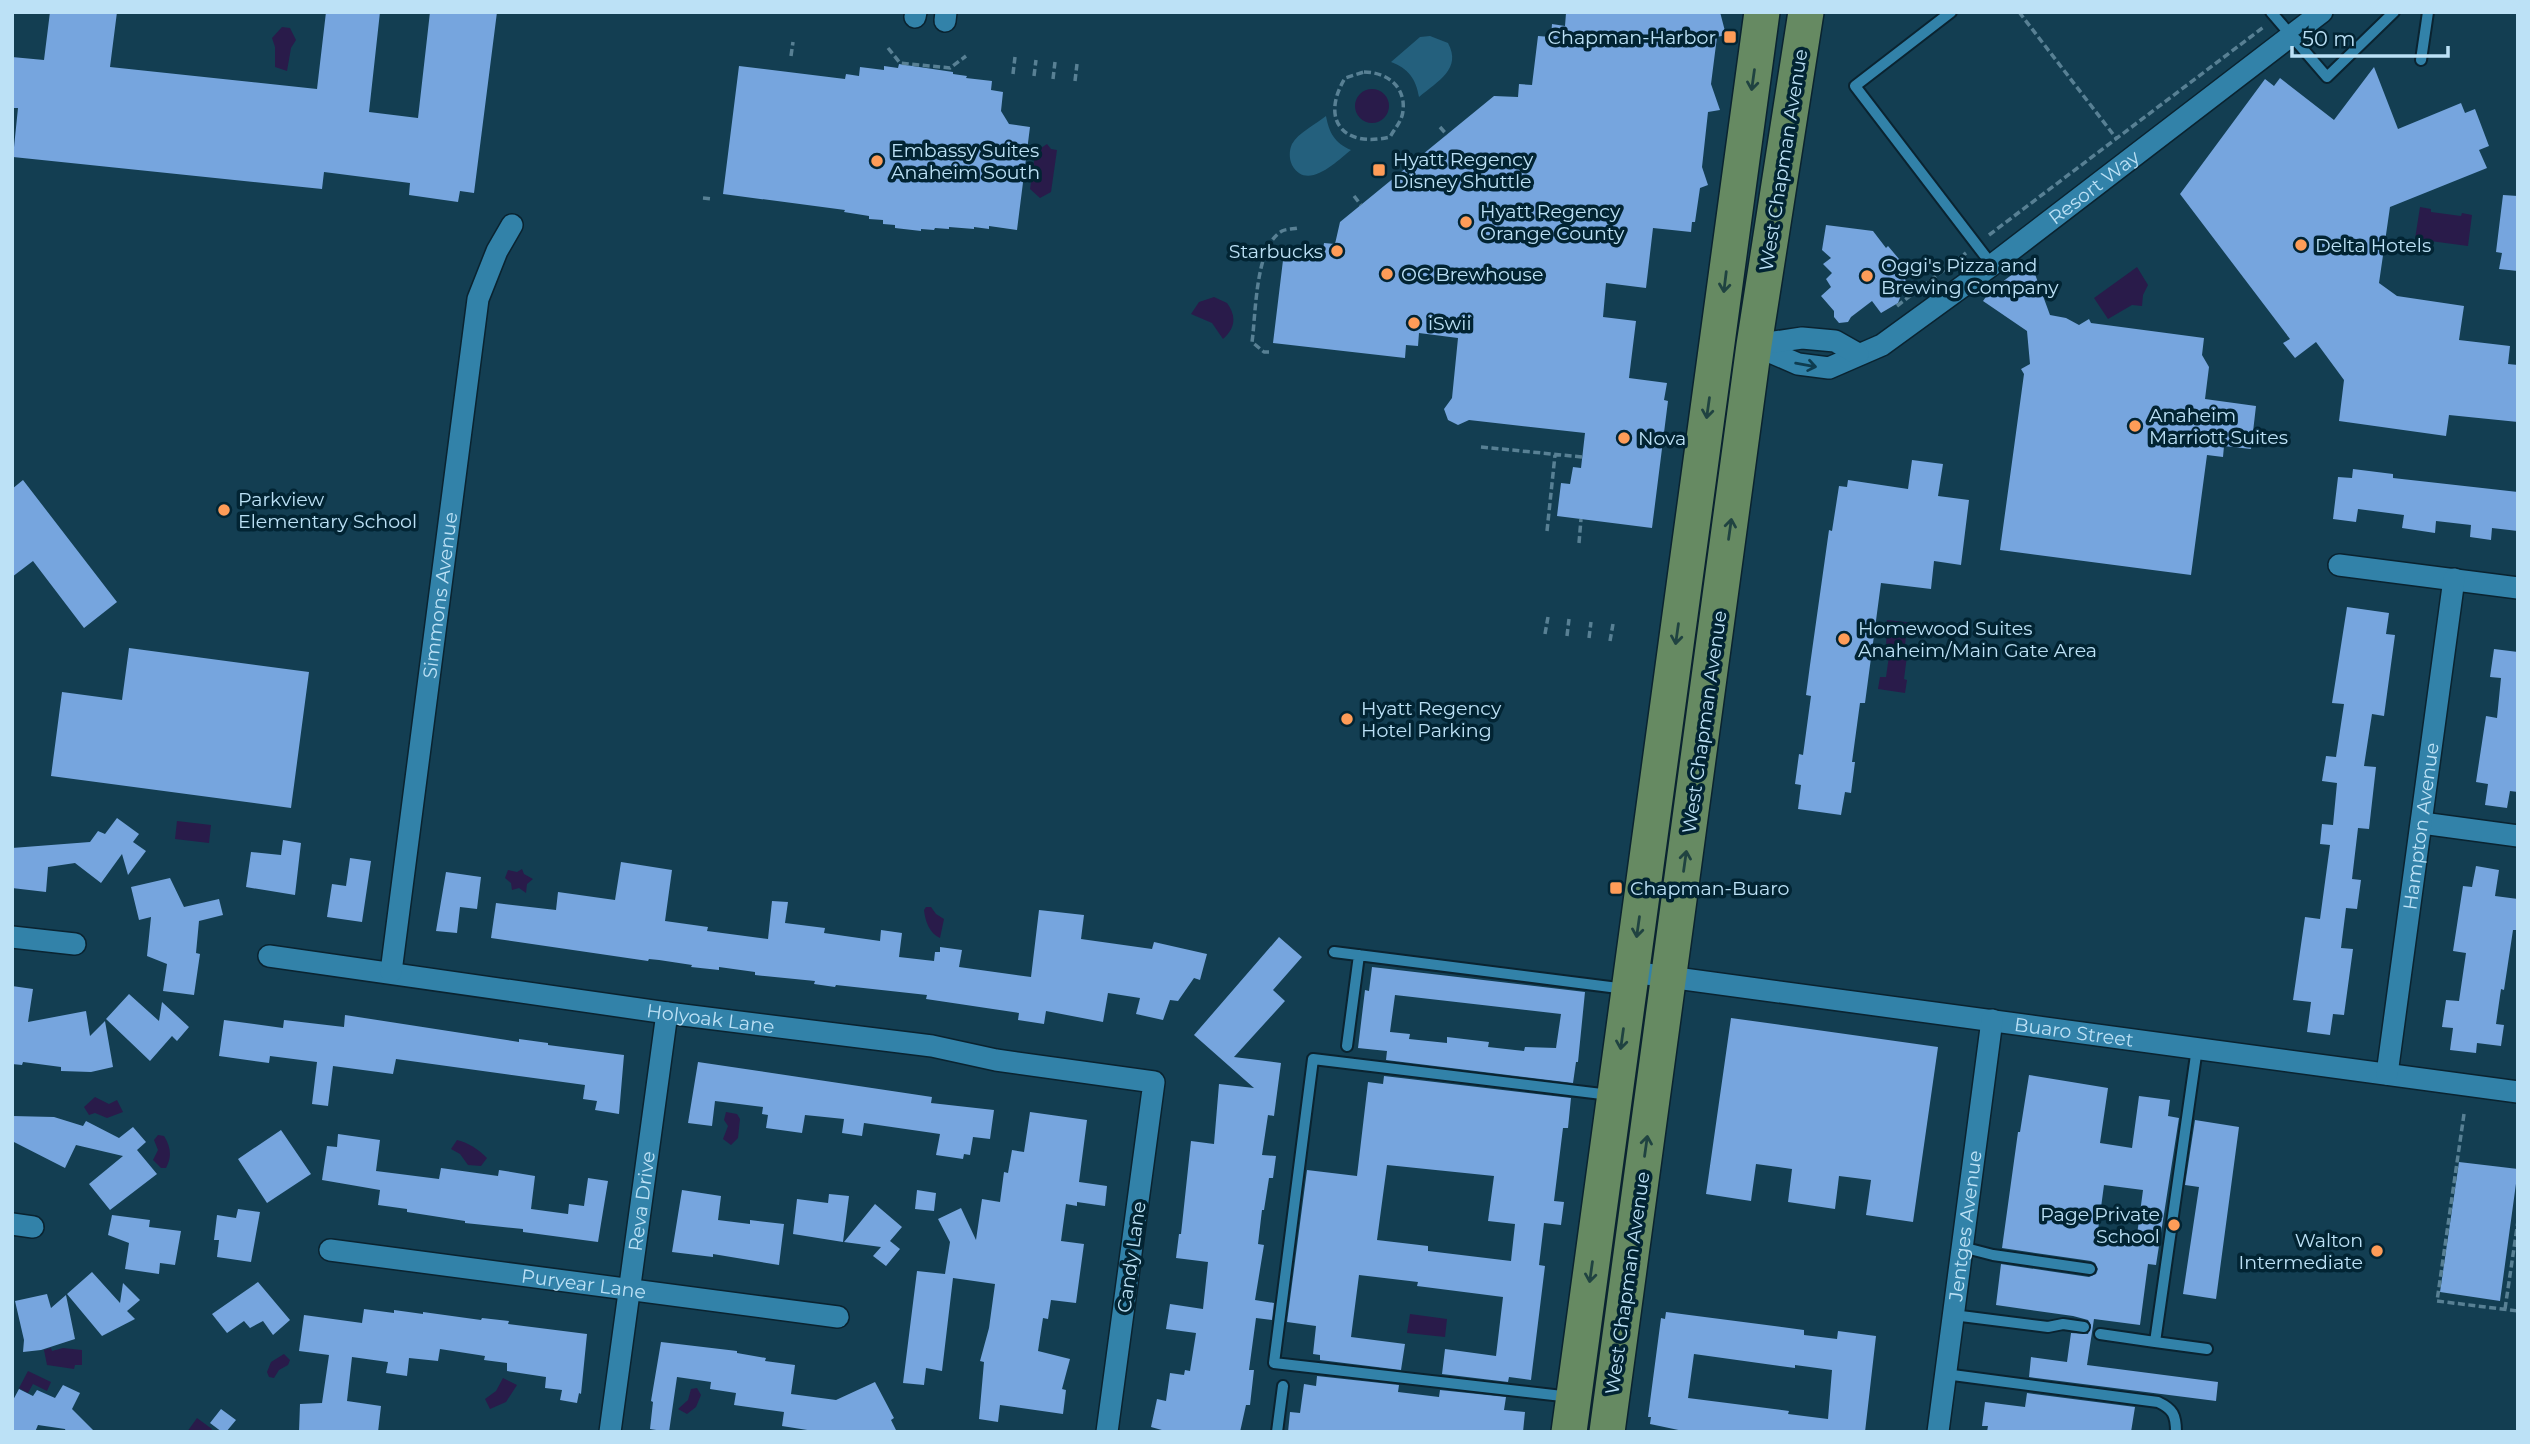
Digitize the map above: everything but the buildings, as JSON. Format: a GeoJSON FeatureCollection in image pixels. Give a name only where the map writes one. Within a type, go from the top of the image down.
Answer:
{"type":"FeatureCollection","features":[{"type":"Feature","properties":{"kind":"main road","name":"West Chapman Avenue"},"geometry":{"type":"LineString","coordinates":[[1569,1432],[1762,12]]}},
{"type":"Feature","properties":{"kind":"main road","name":"West Chapman Avenue"},"geometry":{"type":"LineString","coordinates":[[1607,1432],[1755,345],[1806,12]]}},
{"type":"Feature","properties":{"kind":"street","name":"Resort Way"},"geometry":{"type":"LineString","coordinates":[[1717,341],[1755,345],[1802,338],[1835,341],[1858,354],[1882,345],[1992,265],[2322,12]]}},
{"type":"Feature","properties":{"kind":"street","name":"Simmons Avenue"},"geometry":{"type":"LineString","coordinates":[[391,972],[478,299],[497,251],[512,225]]}},
{"type":"Feature","properties":{"kind":"street"},"geometry":{"type":"LineString","coordinates":[[2339,565],[2518,588]]}},
{"type":"Feature","properties":{"kind":"street","name":"Hampton Avenue"},"geometry":{"type":"LineString","coordinates":[[2387,1074],[2454,579]]}},
{"type":"Feature","properties":{"kind":"street"},"geometry":{"type":"LineString","coordinates":[[2422,823],[2518,836]]}},
{"type":"Feature","properties":{"kind":"street"},"geometry":{"type":"LineString","coordinates":[[12,937],[75,944]]}},
{"type":"Feature","properties":{"kind":"street","name":"Holyoak Lane"},"geometry":{"type":"LineString","coordinates":[[269,956],[667,1013],[932,1046],[996,1060],[1154,1082]]}},
{"type":"Feature","properties":{"kind":"street","name":"Buaro Street"},"geometry":{"type":"LineString","coordinates":[[1631,980],[1669,977],[2518,1092]]}},
{"type":"Feature","properties":{"kind":"street","name":"Reva Drive"},"geometry":{"type":"LineString","coordinates":[[610,1432],[667,1013]]}},
{"type":"Feature","properties":{"kind":"street","name":"Jentges Avenue"},"geometry":{"type":"LineString","coordinates":[[1938,1432],[1992,1020]]}},
{"type":"Feature","properties":{"kind":"street","name":"Candy Lane"},"geometry":{"type":"LineString","coordinates":[[1107,1432],[1154,1082]]}},
{"type":"Feature","properties":{"kind":"street","name":"Puryear Lane"},"geometry":{"type":"LineString","coordinates":[[330,1250],[838,1317]]}},
{"type":"Feature","properties":{"kind":"lane"},"geometry":{"type":"LineString","coordinates":[[1951,12],[1855,86],[1992,265]]}},
{"type":"Feature","properties":{"kind":"lane"},"geometry":{"type":"LineString","coordinates":[[2273,15],[2327,78],[2394,12]]}},
{"type":"Feature","properties":{"kind":"lane"},"geometry":{"type":"LineString","coordinates":[[2421,60],[2428,12]]}},
{"type":"Feature","properties":{"kind":"lane"},"geometry":{"type":"LineString","coordinates":[[1334,952],[1631,980]]}},
{"type":"Feature","properties":{"kind":"lane"},"geometry":{"type":"LineString","coordinates":[[1347,1046],[1359,955]]}},
{"type":"Feature","properties":{"kind":"lane"},"geometry":{"type":"LineString","coordinates":[[2155,1342],[2197,1048]]}},
{"type":"Feature","properties":{"kind":"lane"},"geometry":{"type":"LineString","coordinates":[[1574,1397],[1274,1363],[1313,1059],[1614,1095]]}},
{"type":"Feature","properties":{"kind":"lane"},"geometry":{"type":"LineString","coordinates":[[1962,1247],[1993,1255],[2090,1269]]}},
{"type":"Feature","properties":{"kind":"lane"},"geometry":{"type":"LineString","coordinates":[[1953,1315],[2048,1327],[2063,1324],[2084,1327]]}},
{"type":"Feature","properties":{"kind":"lane"},"geometry":{"type":"LineString","coordinates":[[2100,1334],[2207,1349]]}},
{"type":"Feature","properties":{"kind":"lane"},"geometry":{"type":"LineString","coordinates":[[1945,1374],[2158,1402],[2172,1410],[2176,1418],[2176,1432]]}},
{"type":"Feature","properties":{"kind":"lane"},"geometry":{"type":"LineString","coordinates":[[1277,1432],[1283,1386]]}},
{"type":"Feature","properties":{"kind":"path"},"geometry":{"type":"LineString","coordinates":[[2019,12],[2117,139]]}},
{"type":"Feature","properties":{"kind":"path"},"geometry":{"type":"LineString","coordinates":[[1894,308],[2117,139],[2273,15]]}},
{"type":"Feature","properties":{"kind":"path"},"geometry":{"type":"LineString","coordinates":[[791,56],[793,42]]}},
{"type":"Feature","properties":{"kind":"path"},"geometry":{"type":"LineString","coordinates":[[888,48],[900,62],[950,68],[966,56]]}},
{"type":"Feature","properties":{"kind":"path"},"geometry":{"type":"LineString","coordinates":[[1013,74],[1015,57]]}},
{"type":"Feature","properties":{"kind":"path"},"geometry":{"type":"LineString","coordinates":[[1034,76],[1036,60]]}},
{"type":"Feature","properties":{"kind":"path"},"geometry":{"type":"LineString","coordinates":[[1053,79],[1055,62]]}},
{"type":"Feature","properties":{"kind":"path"},"geometry":{"type":"LineString","coordinates":[[1075,81],[1077,64]]}},
{"type":"Feature","properties":{"kind":"path"},"geometry":{"type":"LineString","coordinates":[[1364,72],[1374,72],[1394,82],[1400,90],[1403,112],[1390,137],[1367,141],[1349,135],[1336,119],[1335,99],[1338,90],[1345,78],[1364,72]]}},
{"type":"Feature","properties":{"kind":"path"},"geometry":{"type":"LineString","coordinates":[[1440,127],[1447,135]]}},
{"type":"Feature","properties":{"kind":"path"},"geometry":{"type":"LineString","coordinates":[[1354,196],[1360,205]]}},
{"type":"Feature","properties":{"kind":"path"},"geometry":{"type":"LineString","coordinates":[[702,198],[713,199]]}},
{"type":"Feature","properties":{"kind":"path"},"geometry":{"type":"LineString","coordinates":[[1269,352],[1264,352],[1252,342],[1263,257],[1270,242],[1282,231],[1298,228]]}},
{"type":"Feature","properties":{"kind":"path"},"geometry":{"type":"LineString","coordinates":[[1481,447],[1582,457]]}},
{"type":"Feature","properties":{"kind":"path"},"geometry":{"type":"LineString","coordinates":[[1547,531],[1555,455]]}},
{"type":"Feature","properties":{"kind":"path"},"geometry":{"type":"LineString","coordinates":[[1579,543],[1581,519]]}},
{"type":"Feature","properties":{"kind":"path"},"geometry":{"type":"LineString","coordinates":[[1545,634],[1548,617]]}},
{"type":"Feature","properties":{"kind":"path"},"geometry":{"type":"LineString","coordinates":[[1567,636],[1569,620]]}},
{"type":"Feature","properties":{"kind":"path"},"geometry":{"type":"LineString","coordinates":[[1589,638],[1591,622]]}},
{"type":"Feature","properties":{"kind":"path"},"geometry":{"type":"LineString","coordinates":[[1610,640],[1612,624]]}},
{"type":"Feature","properties":{"kind":"path"},"geometry":{"type":"LineString","coordinates":[[2464,1114],[2437,1301],[2518,1311]]}},
{"type":"Feature","properties":{"kind":"path"},"geometry":{"type":"LineString","coordinates":[[2505,1309],[2518,1220]]}},
{"type":"Feature","properties":{"kind":"shaded area"},"geometry":{"type":"Polygon","coordinates":[[[282,27],[290,28],[296,40],[291,48],[287,71],[275,67],[272,38],[282,27]]]}},
{"type":"Feature","properties":{"kind":"shaded area"},"geometry":{"type":"Polygon","coordinates":[[[1430,36],[1448,43],[1452,60],[1446,74],[1419,97],[1410,75],[1391,62],[1420,37],[1430,36]]]}},
{"type":"Feature","properties":{"kind":"shaded area"},"geometry":{"type":"Polygon","coordinates":[[[1372,89],[1384,94],[1389,106],[1384,118],[1372,123],[1360,118],[1355,106],[1360,94],[1372,89]]]}},
{"type":"Feature","properties":{"kind":"shaded area"},"geometry":{"type":"Polygon","coordinates":[[[1326,116],[1334,137],[1351,150],[1322,172],[1306,176],[1298,173],[1292,165],[1291,146],[1298,136],[1326,116]]]}},
{"type":"Feature","properties":{"kind":"shaded area"},"geometry":{"type":"Polygon","coordinates":[[[1047,144],[1051,149],[1057,150],[1051,192],[1040,198],[1030,189],[1036,147],[1041,148],[1047,144]]]}},
{"type":"Feature","properties":{"kind":"shaded area"},"geometry":{"type":"Polygon","coordinates":[[[2420,207],[2431,209],[2431,212],[2472,215],[2468,246],[2415,239],[2420,207]]]}},
{"type":"Feature","properties":{"kind":"shaded area"},"geometry":{"type":"Polygon","coordinates":[[[2137,267],[2148,285],[2142,306],[2132,305],[2108,319],[2094,298],[2137,267]]]}},
{"type":"Feature","properties":{"kind":"shaded area"},"geometry":{"type":"Polygon","coordinates":[[[1214,297],[1227,303],[1233,317],[1232,327],[1223,339],[1212,323],[1191,314],[1199,302],[1214,297]]]}},
{"type":"Feature","properties":{"kind":"shaded area"},"geometry":{"type":"Polygon","coordinates":[[[1887,620],[1915,623],[1913,636],[1906,636],[1905,693],[1878,689],[1880,677],[1886,677],[1890,649],[1886,648],[1887,620]]]}},
{"type":"Feature","properties":{"kind":"shaded area"},"geometry":{"type":"Polygon","coordinates":[[[177,821],[211,825],[209,843],[175,839],[177,821]]]}},
{"type":"Feature","properties":{"kind":"shaded area"},"geometry":{"type":"Polygon","coordinates":[[[522,869],[524,874],[533,879],[527,884],[526,893],[519,888],[512,890],[511,883],[505,878],[508,870],[517,872],[522,869]]]}},
{"type":"Feature","properties":{"kind":"shaded area"},"geometry":{"type":"Polygon","coordinates":[[[931,907],[944,919],[940,938],[929,927],[924,910],[931,907]]]}},
{"type":"Feature","properties":{"kind":"shaded area"},"geometry":{"type":"Polygon","coordinates":[[[95,1097],[109,1104],[117,1100],[123,1112],[107,1118],[95,1113],[89,1115],[84,1107],[95,1097]]]}},
{"type":"Feature","properties":{"kind":"shaded area"},"geometry":{"type":"Polygon","coordinates":[[[726,1112],[737,1114],[740,1119],[738,1138],[731,1145],[723,1139],[728,1126],[724,1120],[726,1112]]]}},
{"type":"Feature","properties":{"kind":"shaded area"},"geometry":{"type":"Polygon","coordinates":[[[158,1135],[164,1136],[169,1148],[170,1156],[166,1168],[161,1168],[153,1160],[158,1150],[154,1140],[158,1135]]]}},
{"type":"Feature","properties":{"kind":"shaded area"},"geometry":{"type":"Polygon","coordinates":[[[457,1140],[473,1147],[487,1158],[481,1166],[468,1165],[460,1154],[451,1149],[457,1140]]]}},
{"type":"Feature","properties":{"kind":"shaded area"},"geometry":{"type":"Polygon","coordinates":[[[1410,1314],[1447,1319],[1445,1337],[1407,1333],[1410,1314]]]}},
{"type":"Feature","properties":{"kind":"shaded area"},"geometry":{"type":"Polygon","coordinates":[[[51,1348],[52,1351],[63,1348],[82,1350],[82,1365],[75,1365],[74,1369],[47,1365],[44,1350],[51,1348]]]}},
{"type":"Feature","properties":{"kind":"shaded area"},"geometry":{"type":"Polygon","coordinates":[[[284,1354],[290,1360],[288,1365],[279,1370],[274,1378],[269,1377],[267,1372],[271,1362],[284,1354]]]}},
{"type":"Feature","properties":{"kind":"shaded area"},"geometry":{"type":"Polygon","coordinates":[[[28,1371],[51,1382],[47,1391],[33,1384],[28,1393],[19,1388],[28,1371]]]}},
{"type":"Feature","properties":{"kind":"shaded area"},"geometry":{"type":"Polygon","coordinates":[[[503,1378],[517,1385],[506,1402],[490,1409],[485,1399],[496,1391],[503,1378]]]}},
{"type":"Feature","properties":{"kind":"shaded area"},"geometry":{"type":"Polygon","coordinates":[[[697,1388],[701,1395],[696,1407],[687,1414],[678,1409],[688,1400],[691,1389],[697,1388]]]}},
{"type":"Feature","properties":{"kind":"shaded area"},"geometry":{"type":"Polygon","coordinates":[[[197,1418],[212,1429],[210,1432],[187,1432],[197,1418]]]}},
{"type":"Feature","properties":{"kind":"place","name":"Chapman-Harbor"},"geometry":{"type":"Point","coordinates":[1730,37]}},
{"type":"Feature","properties":{"kind":"place","name":"Embassy Suites Anaheim South"},"geometry":{"type":"Point","coordinates":[877,161]}},
{"type":"Feature","properties":{"kind":"place","name":"Hyatt Regency Disney Shuttle"},"geometry":{"type":"Point","coordinates":[1379,170]}},
{"type":"Feature","properties":{"kind":"place","name":"Hyatt Regency Orange County"},"geometry":{"type":"Point","coordinates":[1466,222]}},
{"type":"Feature","properties":{"kind":"place","name":"Delta Hotels"},"geometry":{"type":"Point","coordinates":[2301,245]}},
{"type":"Feature","properties":{"kind":"place","name":"Starbucks"},"geometry":{"type":"Point","coordinates":[1337,251]}},
{"type":"Feature","properties":{"kind":"place","name":"OC Brewhouse"},"geometry":{"type":"Point","coordinates":[1387,274]}},
{"type":"Feature","properties":{"kind":"place","name":"Oggi's Pizza and Brewing Company"},"geometry":{"type":"Point","coordinates":[1867,276]}},
{"type":"Feature","properties":{"kind":"place","name":"iSwii"},"geometry":{"type":"Point","coordinates":[1414,323]}},
{"type":"Feature","properties":{"kind":"place","name":"Anaheim Marriott Suites"},"geometry":{"type":"Point","coordinates":[2135,426]}},
{"type":"Feature","properties":{"kind":"place","name":"Nova"},"geometry":{"type":"Point","coordinates":[1624,438]}},
{"type":"Feature","properties":{"kind":"place","name":"Parkview Elementary School"},"geometry":{"type":"Point","coordinates":[224,510]}},
{"type":"Feature","properties":{"kind":"place","name":"Homewood Suites Anaheim/Main Gate Area"},"geometry":{"type":"Point","coordinates":[1844,639]}},
{"type":"Feature","properties":{"kind":"place","name":"Hyatt Regency Hotel Parking"},"geometry":{"type":"Point","coordinates":[1347,719]}},
{"type":"Feature","properties":{"kind":"place","name":"Chapman-Buaro"},"geometry":{"type":"Point","coordinates":[1616,888]}},
{"type":"Feature","properties":{"kind":"place","name":"Page Private School"},"geometry":{"type":"Point","coordinates":[2174,1225]}},
{"type":"Feature","properties":{"kind":"place","name":"Walton Intermediate"},"geometry":{"type":"Point","coordinates":[2377,1251]}}]}
